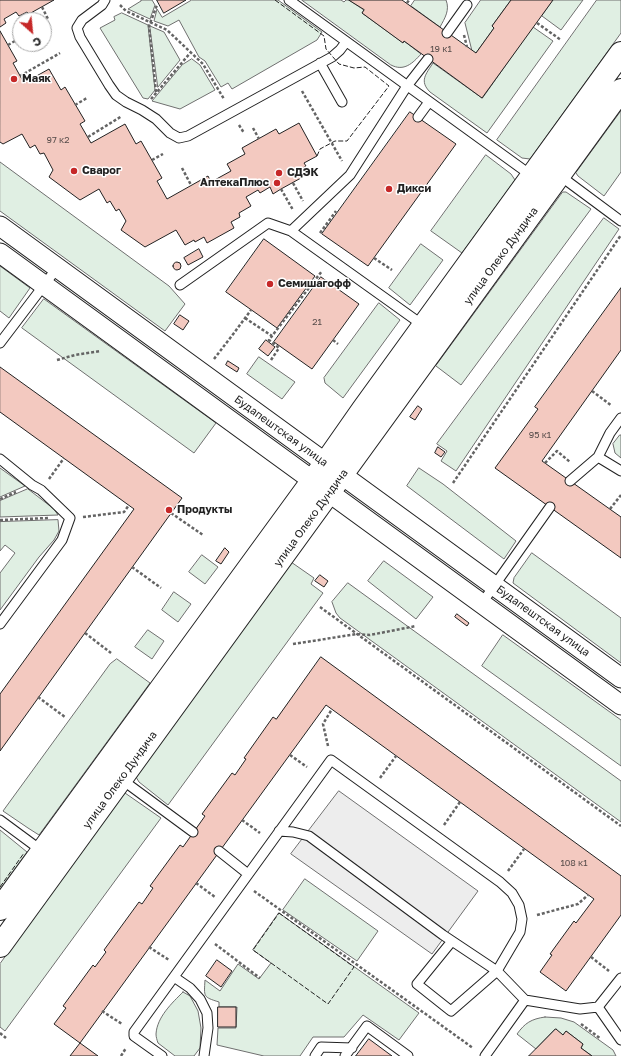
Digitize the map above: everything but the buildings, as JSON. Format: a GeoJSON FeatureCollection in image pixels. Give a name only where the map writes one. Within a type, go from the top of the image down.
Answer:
{"type":"FeatureCollection","features":[{"type":"Feature","properties":{"kind":"street","name":"улица Олеко Дундича"},"geometry":{"type":"LineString","coordinates":[[0,946],[51,857],[334,469],[545,175],[621,53]]}},
{"type":"Feature","properties":{"kind":"street","name":"улица Олеко Дундича"},"geometry":{"type":"LineString","coordinates":[[545,175],[621,90]]}},
{"type":"Feature","properties":{"kind":"street","name":"Будапештская улица"},"geometry":{"type":"LineString","coordinates":[[0,226],[621,678]]}},
{"type":"Feature","properties":{"kind":"street","name":"Будапештская улица"},"geometry":{"type":"LineString","coordinates":[[0,253],[621,705]]}},
{"type":"Feature","properties":{"kind":"street","name":"улица Олеко Дундича"},"geometry":{"type":"LineString","coordinates":[[0,909],[51,857]]}},
{"type":"Feature","properties":{"kind":"lane"},"geometry":{"type":"LineString","coordinates":[[105,0],[102,5],[82,20],[77,28],[80,37],[116,95],[156,119],[170,133],[178,138],[188,136],[332,57],[346,42]]}},
{"type":"Feature","properties":{"kind":"lane"},"geometry":{"type":"LineString","coordinates":[[289,0],[430,102],[621,221]]}},
{"type":"Feature","properties":{"kind":"lane"},"geometry":{"type":"LineString","coordinates":[[447,32],[466,2]]}},
{"type":"Feature","properties":{"kind":"lane"},"geometry":{"type":"LineString","coordinates":[[291,231],[350,175],[407,86],[428,59]]}},
{"type":"Feature","properties":{"kind":"lane"},"geometry":{"type":"LineString","coordinates":[[320,63],[342,102]]}},
{"type":"Feature","properties":{"kind":"lane"},"geometry":{"type":"LineString","coordinates":[[418,117],[430,102]]}},
{"type":"Feature","properties":{"kind":"lane"},"geometry":{"type":"LineString","coordinates":[[180,285],[268,223],[291,231],[432,332]]}},
{"type":"Feature","properties":{"kind":"lane"},"geometry":{"type":"LineString","coordinates":[[0,343],[57,268]]}},
{"type":"Feature","properties":{"kind":"lane"},"geometry":{"type":"LineString","coordinates":[[570,481],[598,456],[610,433],[621,418]]}},
{"type":"Feature","properties":{"kind":"lane"},"geometry":{"type":"LineString","coordinates":[[598,456],[621,471]]}},
{"type":"Feature","properties":{"kind":"lane"},"geometry":{"type":"LineString","coordinates":[[0,459],[32,485],[41,490],[70,518],[62,540],[0,624]]}},
{"type":"Feature","properties":{"kind":"lane"},"geometry":{"type":"LineString","coordinates":[[482,603],[550,507]]}},
{"type":"Feature","properties":{"kind":"lane"},"geometry":{"type":"LineString","coordinates":[[162,1056],[134,1036],[134,1032],[331,760],[500,882],[512,893],[519,905],[522,919],[520,932],[497,971],[451,1011],[417,984],[452,941]]}},
{"type":"Feature","properties":{"kind":"lane"},"geometry":{"type":"LineString","coordinates":[[112,773],[193,832]]}},
{"type":"Feature","properties":{"kind":"lane"},"geometry":{"type":"LineString","coordinates":[[0,820],[51,857]]}},
{"type":"Feature","properties":{"kind":"lane"},"geometry":{"type":"LineString","coordinates":[[279,831],[293,832],[309,836],[452,941],[497,971],[525,1000],[580,1009],[598,1007],[620,979]]}},
{"type":"Feature","properties":{"kind":"lane"},"geometry":{"type":"LineString","coordinates":[[219,851],[248,874]]}},
{"type":"Feature","properties":{"kind":"lane"},"geometry":{"type":"LineString","coordinates":[[174,977],[190,988],[200,999],[207,1013],[208,1028],[204,1056]]}},
{"type":"Feature","properties":{"kind":"lane"},"geometry":{"type":"LineString","coordinates":[[481,1054],[525,1000]]}},
{"type":"Feature","properties":{"kind":"lane"},"geometry":{"type":"LineString","coordinates":[[598,1007],[621,1040]]}},
{"type":"Feature","properties":{"kind":"lane"},"geometry":{"type":"LineString","coordinates":[[346,1056],[367,1026],[408,1056]]}},
{"type":"Feature","properties":{"kind":"lane"},"geometry":{"type":"LineString","coordinates":[[315,1056],[321,1047],[352,1048]]}},
{"type":"Feature","properties":{"kind":"path"},"geometry":{"type":"LineString","coordinates":[[118,3],[126,10],[167,30],[203,64],[244,133]]}},
{"type":"Feature","properties":{"kind":"path"},"geometry":{"type":"LineString","coordinates":[[156,92],[149,26],[157,5]]}},
{"type":"Feature","properties":{"kind":"path"},"geometry":{"type":"LineString","coordinates":[[42,7],[44,12]]}},
{"type":"Feature","properties":{"kind":"path"},"geometry":{"type":"LineString","coordinates":[[537,22],[561,40]]}},
{"type":"Feature","properties":{"kind":"path"},"geometry":{"type":"LineString","coordinates":[[8,45],[12,43]]}},
{"type":"Feature","properties":{"kind":"path"},"geometry":{"type":"LineString","coordinates":[[142,110],[191,52]]}},
{"type":"Feature","properties":{"kind":"path"},"geometry":{"type":"LineString","coordinates":[[20,76],[60,53]]}},
{"type":"Feature","properties":{"kind":"path"},"geometry":{"type":"LineString","coordinates":[[295,78],[332,143]]}},
{"type":"Feature","properties":{"kind":"path"},"geometry":{"type":"LineString","coordinates":[[75,105],[87,98]]}},
{"type":"Feature","properties":{"kind":"path"},"geometry":{"type":"LineString","coordinates":[[88,137],[124,115]]}},
{"type":"Feature","properties":{"kind":"path"},"geometry":{"type":"LineString","coordinates":[[253,128],[259,139]]}},
{"type":"Feature","properties":{"kind":"path"},"geometry":{"type":"LineString","coordinates":[[152,160],[163,154]]}},
{"type":"Feature","properties":{"kind":"path"},"geometry":{"type":"LineString","coordinates":[[182,168],[191,185]]}},
{"type":"Feature","properties":{"kind":"path"},"geometry":{"type":"LineString","coordinates":[[293,183],[298,192]]}},
{"type":"Feature","properties":{"kind":"path"},"geometry":{"type":"LineString","coordinates":[[281,189],[286,199]]}},
{"type":"Feature","properties":{"kind":"path"},"geometry":{"type":"LineString","coordinates":[[321,236],[320,233],[338,208]]}},
{"type":"Feature","properties":{"kind":"path"},"geometry":{"type":"LineString","coordinates":[[452,483],[621,235]]}},
{"type":"Feature","properties":{"kind":"path"},"geometry":{"type":"LineString","coordinates":[[374,258],[392,270]]}},
{"type":"Feature","properties":{"kind":"path"},"geometry":{"type":"LineString","coordinates":[[270,360],[279,348],[269,340],[331,259]]}},
{"type":"Feature","properties":{"kind":"path"},"geometry":{"type":"LineString","coordinates":[[213,360],[251,310]]}},
{"type":"Feature","properties":{"kind":"path"},"geometry":{"type":"LineString","coordinates":[[245,318],[272,336]]}},
{"type":"Feature","properties":{"kind":"path"},"geometry":{"type":"LineString","coordinates":[[333,340],[338,344]]}},
{"type":"Feature","properties":{"kind":"path"},"geometry":{"type":"LineString","coordinates":[[57,360],[75,354],[108,351]]}},
{"type":"Feature","properties":{"kind":"path"},"geometry":{"type":"LineString","coordinates":[[592,391],[615,408]]}},
{"type":"Feature","properties":{"kind":"path"},"geometry":{"type":"LineString","coordinates":[[545,463],[556,451],[582,470]]}},
{"type":"Feature","properties":{"kind":"path"},"geometry":{"type":"LineString","coordinates":[[41,490],[64,458]]}},
{"type":"Feature","properties":{"kind":"path"},"geometry":{"type":"LineString","coordinates":[[610,509],[621,495]]}},
{"type":"Feature","properties":{"kind":"path"},"geometry":{"type":"LineString","coordinates":[[171,513],[203,535]]}},
{"type":"Feature","properties":{"kind":"path"},"geometry":{"type":"LineString","coordinates":[[132,567],[161,588]]}},
{"type":"Feature","properties":{"kind":"path"},"geometry":{"type":"LineString","coordinates":[[320,607],[621,826]]}},
{"type":"Feature","properties":{"kind":"path"},"geometry":{"type":"LineString","coordinates":[[293,644],[356,634],[370,635],[416,626]]}},
{"type":"Feature","properties":{"kind":"path"},"geometry":{"type":"LineString","coordinates":[[85,633],[111,653]]}},
{"type":"Feature","properties":{"kind":"path"},"geometry":{"type":"LineString","coordinates":[[38,697],[65,717]]}},
{"type":"Feature","properties":{"kind":"path"},"geometry":{"type":"LineString","coordinates":[[331,760],[323,724],[332,709]]}},
{"type":"Feature","properties":{"kind":"path"},"geometry":{"type":"LineString","coordinates":[[290,755],[319,776]]}},
{"type":"Feature","properties":{"kind":"path"},"geometry":{"type":"LineString","coordinates":[[371,789],[396,756]]}},
{"type":"Feature","properties":{"kind":"path"},"geometry":{"type":"LineString","coordinates":[[436,836],[460,802]]}},
{"type":"Feature","properties":{"kind":"path"},"geometry":{"type":"LineString","coordinates":[[242,820],[272,841]]}},
{"type":"Feature","properties":{"kind":"path"},"geometry":{"type":"LineString","coordinates":[[500,882],[524,849]]}},
{"type":"Feature","properties":{"kind":"path"},"geometry":{"type":"LineString","coordinates":[[196,883],[226,905]]}},
{"type":"Feature","properties":{"kind":"path"},"geometry":{"type":"LineString","coordinates":[[242,883],[314,936],[481,1054]]}},
{"type":"Feature","properties":{"kind":"path"},"geometry":{"type":"LineString","coordinates":[[522,919],[578,904],[588,895]]}},
{"type":"Feature","properties":{"kind":"path"},"geometry":{"type":"LineString","coordinates":[[204,936],[260,978]]}},
{"type":"Feature","properties":{"kind":"path"},"geometry":{"type":"LineString","coordinates":[[149,947],[180,968]]}},
{"type":"Feature","properties":{"kind":"path"},"geometry":{"type":"LineString","coordinates":[[591,957],[620,979]]}},
{"type":"Feature","properties":{"kind":"path"},"geometry":{"type":"LineString","coordinates":[[102,1011],[134,1032]]}},
{"type":"Feature","properties":{"kind":"path"},"geometry":{"type":"LineString","coordinates":[[578,1022],[589,1029]]}},
{"type":"Feature","properties":{"kind":"path"},"geometry":{"type":"LineString","coordinates":[[0,1033],[6,1038]]}},
{"type":"Feature","properties":{"kind":"green space"},"geometry":{"type":"Polygon","coordinates":[[[141,0],[152,0],[155,5],[150,19],[128,9],[141,0]]]}},
{"type":"Feature","properties":{"kind":"green space"},"geometry":{"type":"Polygon","coordinates":[[[192,0],[278,0],[322,32],[317,40],[232,89],[228,83],[221,87],[205,61],[199,57],[179,20],[168,26],[154,21],[157,9],[162,17],[192,0]]]}},
{"type":"Feature","properties":{"kind":"green space"},"geometry":{"type":"Polygon","coordinates":[[[302,0],[341,0],[344,2],[349,0],[364,10],[362,13],[421,54],[408,66],[400,68],[391,65],[302,0]]]}},
{"type":"Feature","properties":{"kind":"green space"},"geometry":{"type":"Polygon","coordinates":[[[415,0],[446,0],[447,11],[440,27],[411,6],[415,0]]]}},
{"type":"Feature","properties":{"kind":"green space"},"geometry":{"type":"Polygon","coordinates":[[[481,0],[511,0],[492,26],[494,28],[476,53],[472,51],[465,23],[481,0]]]}},
{"type":"Feature","properties":{"kind":"green space"},"geometry":{"type":"Polygon","coordinates":[[[553,0],[583,0],[561,30],[542,16],[553,0]]]}},
{"type":"Feature","properties":{"kind":"green space"},"geometry":{"type":"Polygon","coordinates":[[[597,0],[621,0],[621,33],[530,159],[522,158],[497,140],[597,0]]]}},
{"type":"Feature","properties":{"kind":"green space"},"geometry":{"type":"Polygon","coordinates":[[[122,13],[148,25],[155,90],[148,99],[143,98],[100,28],[115,20],[114,17],[122,13]]]}},
{"type":"Feature","properties":{"kind":"green space"},"geometry":{"type":"Polygon","coordinates":[[[150,26],[164,32],[180,60],[158,87],[150,26]]]}},
{"type":"Feature","properties":{"kind":"green space"},"geometry":{"type":"Polygon","coordinates":[[[533,27],[553,41],[487,133],[430,92],[427,88],[424,81],[433,63],[482,98],[533,27]]]}},
{"type":"Feature","properties":{"kind":"green space"},"geometry":{"type":"Polygon","coordinates":[[[192,59],[200,65],[215,90],[180,109],[152,101],[182,65],[192,59]]]}},
{"type":"Feature","properties":{"kind":"green space"},"geometry":{"type":"Polygon","coordinates":[[[621,111],[621,172],[604,196],[576,173],[621,111]]]}},
{"type":"Feature","properties":{"kind":"green space"},"geometry":{"type":"Polygon","coordinates":[[[486,155],[511,174],[515,180],[462,253],[431,231],[486,155]]]}},
{"type":"Feature","properties":{"kind":"green space"},"geometry":{"type":"Polygon","coordinates":[[[0,162],[169,286],[185,304],[165,331],[0,211],[0,162]]]}},
{"type":"Feature","properties":{"kind":"green space"},"geometry":{"type":"Polygon","coordinates":[[[563,192],[566,192],[591,209],[461,385],[436,366],[563,192]]]}},
{"type":"Feature","properties":{"kind":"green space"},"geometry":{"type":"Polygon","coordinates":[[[604,218],[619,229],[456,471],[441,461],[447,451],[437,444],[604,218]]]}},
{"type":"Feature","properties":{"kind":"green space"},"geometry":{"type":"Polygon","coordinates":[[[421,244],[443,260],[410,305],[389,288],[421,244]]]}},
{"type":"Feature","properties":{"kind":"green space"},"geometry":{"type":"Polygon","coordinates":[[[0,266],[30,288],[9,318],[0,311],[0,266]]]}},
{"type":"Feature","properties":{"kind":"green space"},"geometry":{"type":"Polygon","coordinates":[[[44,299],[216,423],[194,453],[22,328],[44,299]]]}},
{"type":"Feature","properties":{"kind":"green space"},"geometry":{"type":"Polygon","coordinates":[[[379,303],[400,320],[343,398],[325,383],[324,378],[379,303]]]}},
{"type":"Feature","properties":{"kind":"green space"},"geometry":{"type":"Polygon","coordinates":[[[259,357],[295,382],[282,399],[247,374],[259,357]]]}},
{"type":"Feature","properties":{"kind":"green space"},"geometry":{"type":"Polygon","coordinates":[[[620,435],[621,458],[615,453],[613,444],[620,435]]]}},
{"type":"Feature","properties":{"kind":"green space"},"geometry":{"type":"Polygon","coordinates":[[[0,468],[25,486],[0,497],[0,468]]]}},
{"type":"Feature","properties":{"kind":"green space"},"geometry":{"type":"Polygon","coordinates":[[[419,468],[443,484],[516,541],[504,559],[407,486],[419,468]]]}},
{"type":"Feature","properties":{"kind":"green space"},"geometry":{"type":"Polygon","coordinates":[[[28,489],[54,509],[58,515],[0,517],[0,501],[28,489]]]}},
{"type":"Feature","properties":{"kind":"green space"},"geometry":{"type":"Polygon","coordinates":[[[58,520],[59,531],[54,540],[39,557],[0,610],[0,573],[15,553],[5,545],[0,551],[0,522],[58,520]]]}},
{"type":"Feature","properties":{"kind":"green space"},"geometry":{"type":"Polygon","coordinates":[[[532,553],[621,618],[621,663],[513,583],[514,578],[532,553]]]}},
{"type":"Feature","properties":{"kind":"green space"},"geometry":{"type":"Polygon","coordinates":[[[202,555],[218,567],[205,584],[189,572],[202,555]]]}},
{"type":"Feature","properties":{"kind":"green space"},"geometry":{"type":"Polygon","coordinates":[[[384,561],[433,597],[416,619],[368,581],[384,561]]]}},
{"type":"Feature","properties":{"kind":"green space"},"geometry":{"type":"Polygon","coordinates":[[[291,562],[314,578],[311,584],[323,593],[168,805],[139,782],[136,777],[291,562]]]}},
{"type":"Feature","properties":{"kind":"green space"},"geometry":{"type":"Polygon","coordinates":[[[348,583],[621,781],[621,822],[340,618],[336,613],[332,602],[348,583]]]}},
{"type":"Feature","properties":{"kind":"green space"},"geometry":{"type":"Polygon","coordinates":[[[174,592],[191,604],[178,622],[162,610],[174,592]]]}},
{"type":"Feature","properties":{"kind":"green space"},"geometry":{"type":"Polygon","coordinates":[[[148,630],[164,641],[152,659],[135,647],[148,630]]]}},
{"type":"Feature","properties":{"kind":"green space"},"geometry":{"type":"Polygon","coordinates":[[[503,635],[621,720],[621,766],[482,666],[503,635]]]}},
{"type":"Feature","properties":{"kind":"green space"},"geometry":{"type":"Polygon","coordinates":[[[117,659],[150,683],[39,835],[3,811],[110,664],[117,659]]]}},
{"type":"Feature","properties":{"kind":"green space"},"geometry":{"type":"Polygon","coordinates":[[[125,793],[161,818],[5,1031],[0,1027],[0,964],[125,793]]]}},
{"type":"Feature","properties":{"kind":"green space"},"geometry":{"type":"Polygon","coordinates":[[[0,830],[27,852],[0,889],[0,830]]]}},
{"type":"Feature","properties":{"kind":"green space"},"geometry":{"type":"Polygon","coordinates":[[[305,879],[378,931],[357,961],[283,910],[305,879]]]}},
{"type":"Feature","properties":{"kind":"green space"},"geometry":{"type":"Polygon","coordinates":[[[279,913],[419,1013],[399,1040],[363,1015],[344,1037],[313,1037],[300,1056],[264,1056],[217,1045],[218,1028],[236,1028],[237,1007],[219,1007],[219,1002],[207,997],[205,993],[205,980],[220,991],[238,964],[259,979],[271,963],[253,950],[279,913]]]}},
{"type":"Feature","properties":{"kind":"green space"},"geometry":{"type":"Polygon","coordinates":[[[183,992],[190,996],[198,1011],[201,1028],[200,1048],[194,1056],[175,1056],[158,1043],[156,1036],[157,1028],[162,1016],[183,992]]]}},
{"type":"Feature","properties":{"kind":"green space"},"geometry":{"type":"Polygon","coordinates":[[[545,1017],[561,1018],[574,1022],[613,1050],[616,1056],[592,1056],[581,1048],[583,1044],[566,1031],[563,1035],[555,1029],[536,1049],[517,1034],[529,1022],[545,1017]]]}},
{"type":"Feature","properties":{"kind":"shaded area"},"geometry":{"type":"Polygon","coordinates":[[[339,791],[478,891],[432,954],[291,854],[339,791]]]}},
{"type":"Feature","properties":{"kind":"fence"},"geometry":{"type":"LineString","coordinates":[[275,0],[324,36],[326,49],[339,64],[354,68],[365,67],[389,86],[347,141],[335,141],[320,149],[317,156]]}},
{"type":"Feature","properties":{"kind":"fence"},"geometry":{"type":"LineString","coordinates":[[0,887],[24,853]]}},
{"type":"Feature","properties":{"kind":"fence"},"geometry":{"type":"LineString","coordinates":[[279,913],[354,967],[328,1004],[253,950],[279,913]]}},
{"type":"Feature","properties":{"kind":"place","name":"Маяк"},"geometry":{"type":"Point","coordinates":[14,79]}},
{"type":"Feature","properties":{"kind":"place","name":"Сварог"},"geometry":{"type":"Point","coordinates":[74,171]}},
{"type":"Feature","properties":{"kind":"place","name":"СДЭК"},"geometry":{"type":"Point","coordinates":[279,173]}},
{"type":"Feature","properties":{"kind":"place","name":"АптекаПлюс"},"geometry":{"type":"Point","coordinates":[277,183]}},
{"type":"Feature","properties":{"kind":"place","name":"Дикси"},"geometry":{"type":"Point","coordinates":[389,189]}},
{"type":"Feature","properties":{"kind":"place","name":"Семишагофф"},"geometry":{"type":"Point","coordinates":[270,284]}},
{"type":"Feature","properties":{"kind":"place","name":"Продукты"},"geometry":{"type":"Point","coordinates":[169,510]}}]}
